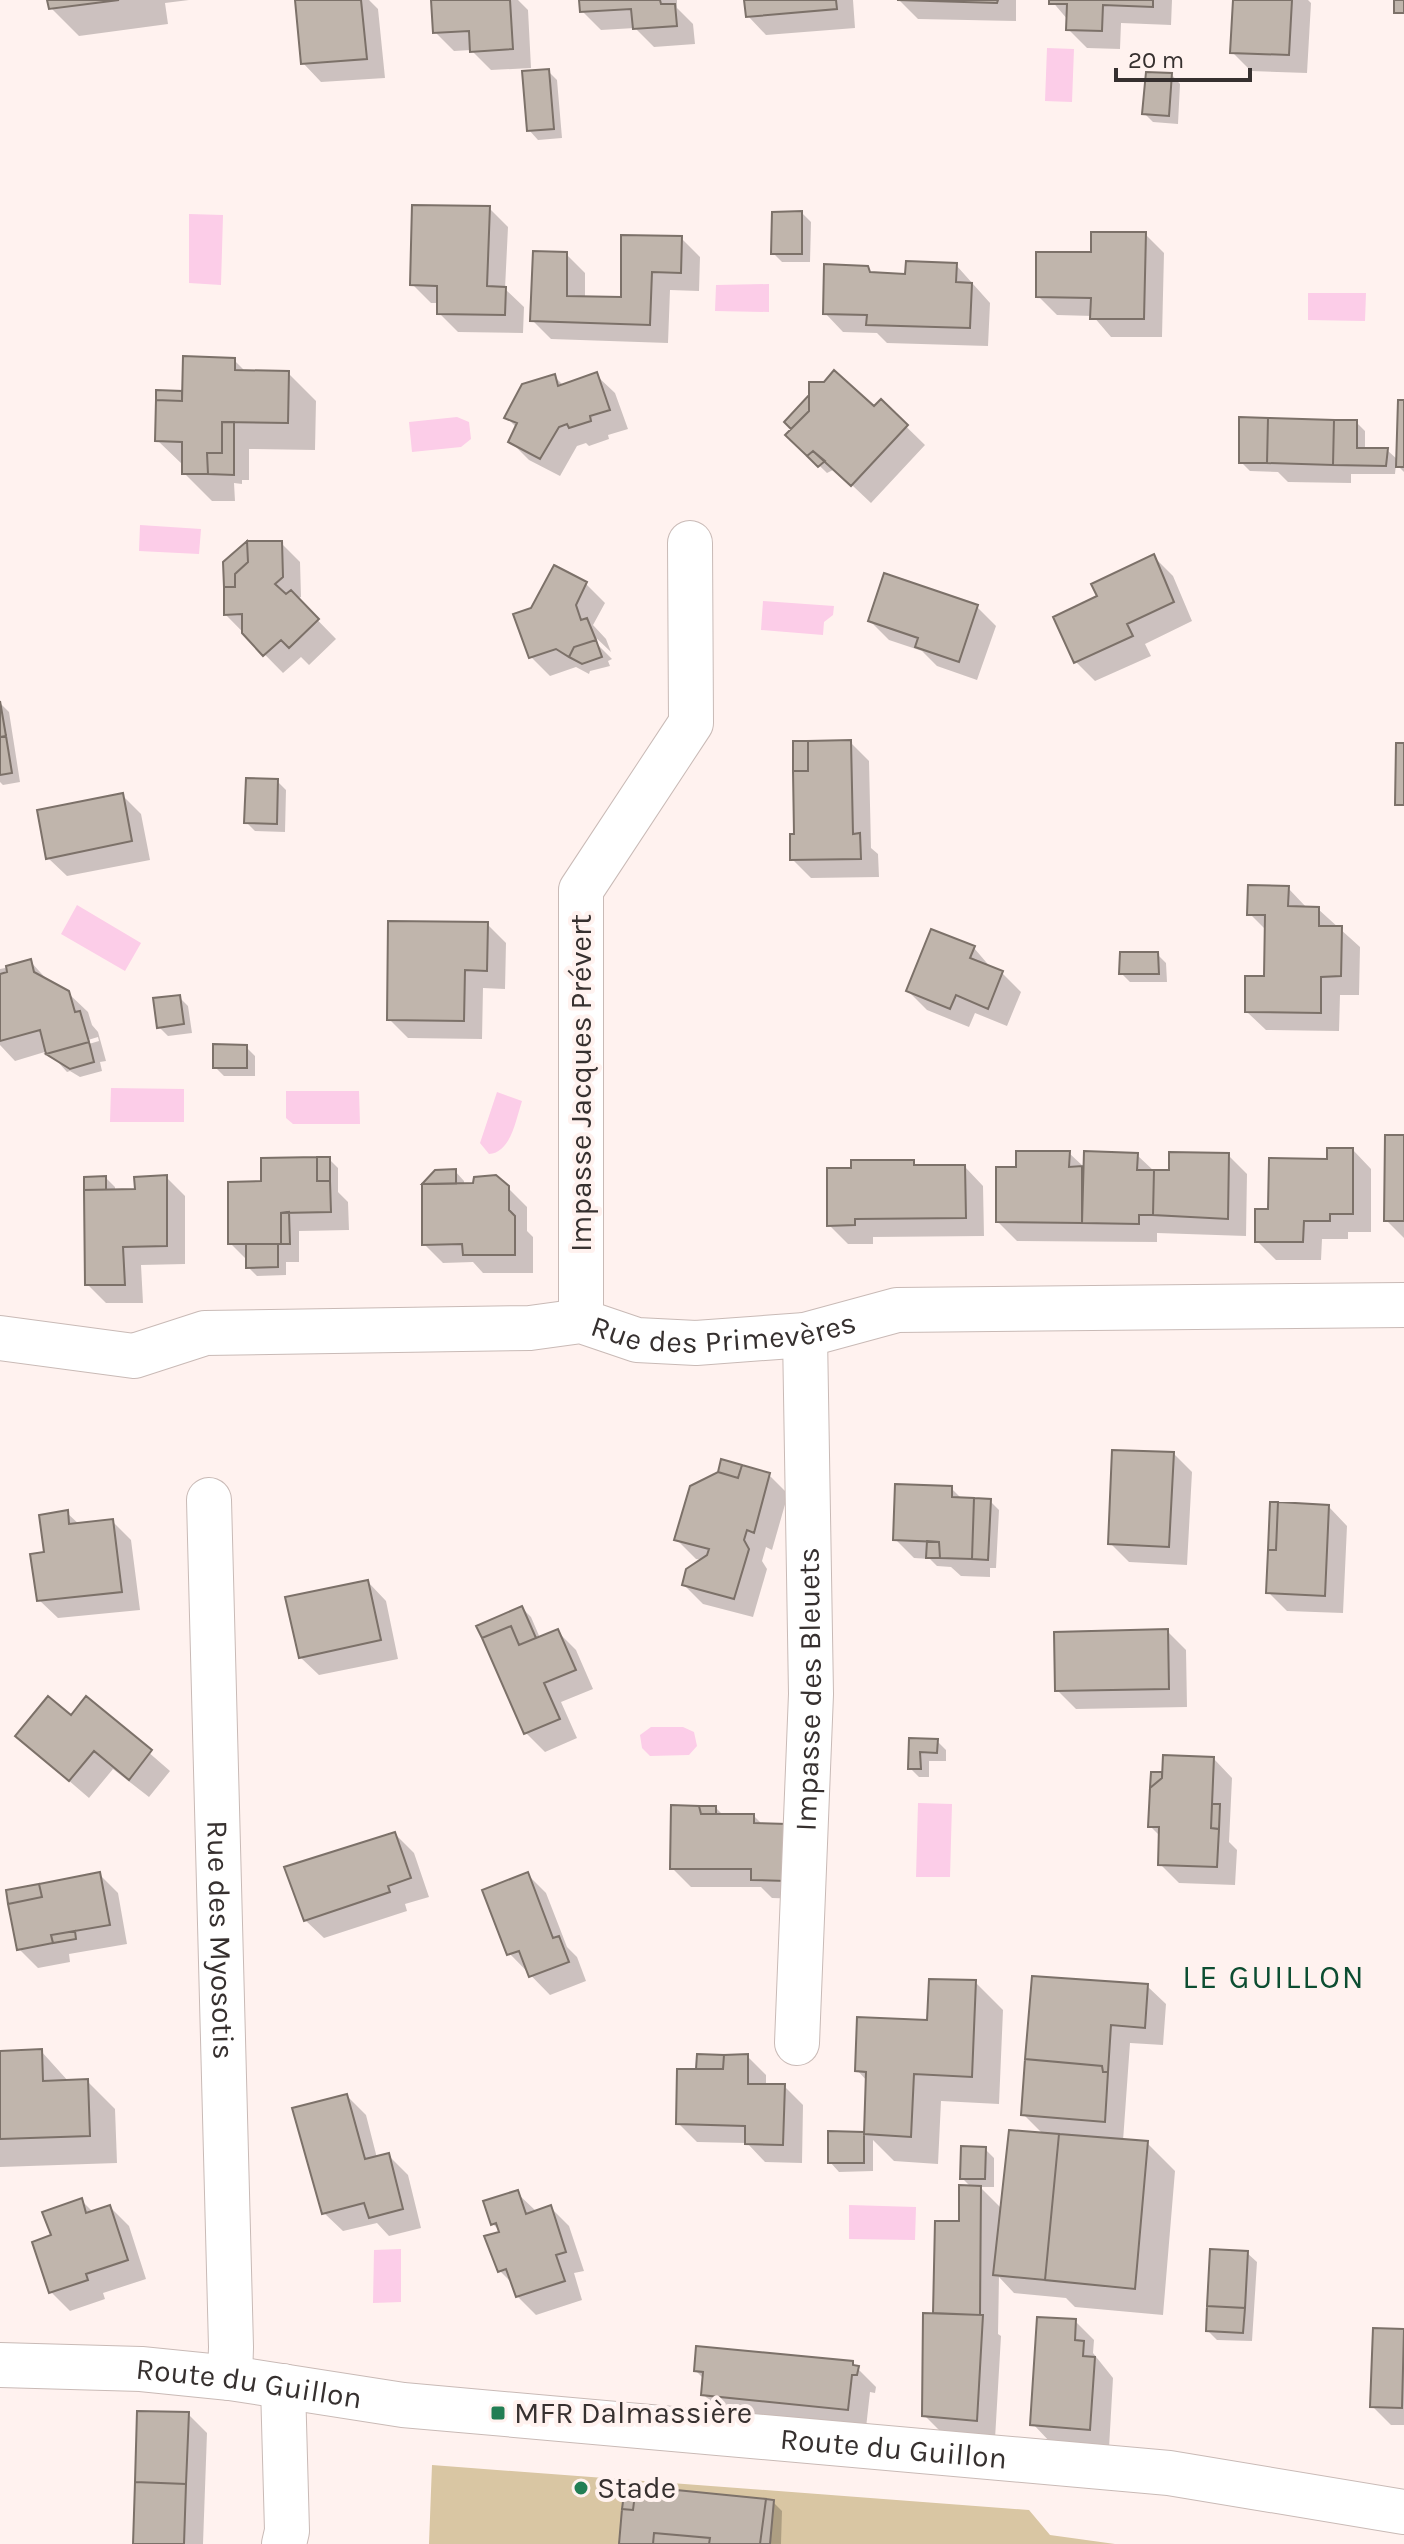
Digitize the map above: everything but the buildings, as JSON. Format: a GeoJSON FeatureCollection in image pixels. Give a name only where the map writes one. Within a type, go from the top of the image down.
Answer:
{"type":"FeatureCollection","features":[{"type":"Feature","properties":{"kind":"street","name":"Impasse Jacques Prévert"},"geometry":{"type":"LineString","coordinates":[[581,1321],[581,890],[691,723],[690,543]]}},
{"type":"Feature","properties":{"kind":"street","name":"Rue des Primevères"},"geometry":{"type":"LineString","coordinates":[[0,1338],[134,1356],[205,1333],[530,1328],[581,1321],[637,1340],[696,1343],[805,1335],[897,1310],[1404,1305]]}},
{"type":"Feature","properties":{"kind":"street","name":"Impasse des Bleuets"},"geometry":{"type":"LineString","coordinates":[[797,2043],[811,1694],[805,1335]]}},
{"type":"Feature","properties":{"kind":"street","name":"Rue des Myosotis"},"geometry":{"type":"LineString","coordinates":[[209,1500],[230,2378]]}},
{"type":"Feature","properties":{"kind":"street","name":"Route du Guillon"},"geometry":{"type":"LineString","coordinates":[[0,2365],[141,2369],[230,2378],[403,2405],[1169,2473],[1404,2512]]}},
{"type":"Feature","properties":{"kind":"street"},"geometry":{"type":"LineString","coordinates":[[283,2386],[287,2531],[284,2544]]}},
{"type":"Feature","properties":{"kind":"shaded area"},"geometry":{"type":"Polygon","coordinates":[[[1047,48],[1074,49],[1072,102],[1045,101],[1047,48]]]}},
{"type":"Feature","properties":{"kind":"shaded area"},"geometry":{"type":"Polygon","coordinates":[[[189,214],[223,215],[221,285],[189,283],[189,214]]]}},
{"type":"Feature","properties":{"kind":"shaded area"},"geometry":{"type":"Polygon","coordinates":[[[769,284],[769,312],[715,311],[716,285],[769,284]]]}},
{"type":"Feature","properties":{"kind":"shaded area"},"geometry":{"type":"Polygon","coordinates":[[[1308,293],[1366,293],[1365,321],[1308,320],[1308,293]]]}},
{"type":"Feature","properties":{"kind":"shaded area"},"geometry":{"type":"Polygon","coordinates":[[[457,417],[469,422],[471,439],[461,447],[412,452],[409,422],[457,417]]]}},
{"type":"Feature","properties":{"kind":"shaded area"},"geometry":{"type":"Polygon","coordinates":[[[140,525],[201,529],[199,554],[139,551],[140,525]]]}},
{"type":"Feature","properties":{"kind":"shaded area"},"geometry":{"type":"Polygon","coordinates":[[[763,601],[834,606],[833,615],[824,622],[823,635],[761,630],[763,601]]]}},
{"type":"Feature","properties":{"kind":"shaded area"},"geometry":{"type":"Polygon","coordinates":[[[77,905],[141,943],[125,971],[61,934],[77,905]]]}},
{"type":"Feature","properties":{"kind":"shaded area"},"geometry":{"type":"Polygon","coordinates":[[[111,1088],[184,1089],[184,1122],[110,1122],[111,1088]]]}},
{"type":"Feature","properties":{"kind":"shaded area"},"geometry":{"type":"Polygon","coordinates":[[[286,1091],[359,1091],[360,1124],[293,1124],[286,1118],[286,1091]]]}},
{"type":"Feature","properties":{"kind":"shaded area"},"geometry":{"type":"Polygon","coordinates":[[[497,1092],[522,1101],[508,1142],[503,1148],[489,1154],[480,1143],[497,1092]]]}},
{"type":"Feature","properties":{"kind":"shaded area"},"geometry":{"type":"Polygon","coordinates":[[[651,1727],[683,1727],[694,1732],[697,1746],[689,1755],[650,1756],[642,1748],[640,1735],[651,1727]]]}},
{"type":"Feature","properties":{"kind":"shaded area"},"geometry":{"type":"Polygon","coordinates":[[[918,1803],[952,1804],[950,1877],[916,1877],[918,1803]]]}},
{"type":"Feature","properties":{"kind":"shaded area"},"geometry":{"type":"Polygon","coordinates":[[[849,2205],[916,2207],[915,2240],[849,2239],[849,2205]]]}},
{"type":"Feature","properties":{"kind":"shaded area"},"geometry":{"type":"Polygon","coordinates":[[[401,2249],[401,2302],[373,2303],[374,2250],[401,2249]]]}},
{"type":"Feature","properties":{"kind":"shaded area","name":"Stade"},"geometry":{"type":"Polygon","coordinates":[[[432,2465],[1029,2510],[1050,2535],[1115,2544],[429,2544],[432,2465]]]}},
{"type":"Feature","properties":{"kind":"place","name":"MFR Dalmassière"},"geometry":{"type":"Point","coordinates":[498,2413]}},
{"type":"Feature","properties":{"kind":"place","name":"Stade"},"geometry":{"type":"Point","coordinates":[581,2488]}},
{"type":"Feature","properties":{"kind":"district","name":"LE GUILLON"},"geometry":{"type":"Point","coordinates":[1274,1977]}}]}
